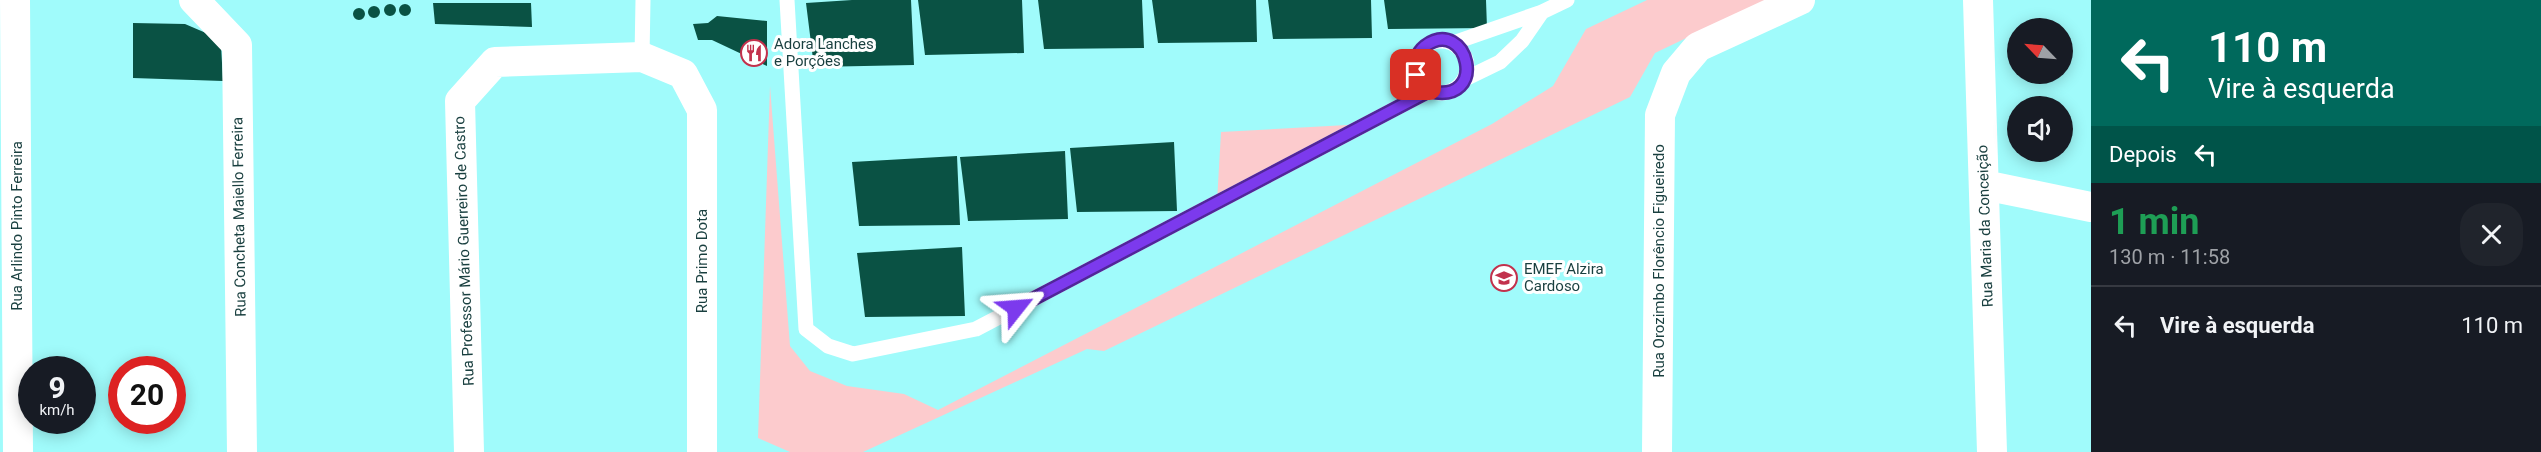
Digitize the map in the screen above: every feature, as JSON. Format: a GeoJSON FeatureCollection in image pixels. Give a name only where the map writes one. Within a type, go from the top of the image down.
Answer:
{"type":"FeatureCollection","features":[{"type":"Feature","properties":{"kind":"street","name":"Rua Arlindo Pinto Ferreira"},"geometry":{"type":"LineString","coordinates":[[15,0],[18,452]]}},
{"type":"Feature","properties":{"kind":"street","name":"Rua Concheta Maiello Ferreira"},"geometry":{"type":"LineString","coordinates":[[194,0],[237,45],[242,452]]}},
{"type":"Feature","properties":{"kind":"street","name":"Rua Orozimbo Florêncio Figueiredo"},"geometry":{"type":"LineString","coordinates":[[1657,452],[1660,114],[1676,73],[1698,47],[1800,0]]}},
{"type":"Feature","properties":{"kind":"street","name":"Rua Maria da Conceição"},"geometry":{"type":"LineString","coordinates":[[1977,0],[1992,452]]}},
{"type":"Feature","properties":{"kind":"street","name":"Rua Professor Mário Guerreiro de Castro"},"geometry":{"type":"LineString","coordinates":[[470,452],[460,101],[495,63],[642,57]]}},
{"type":"Feature","properties":{"kind":"street","name":"Rua Primo Dota"},"geometry":{"type":"LineString","coordinates":[[642,57],[683,74],[702,110],[702,452]]}},
{"type":"Feature","properties":{"kind":"street"},"geometry":{"type":"LineString","coordinates":[[1984,185],[2091,207]]}},
{"type":"Feature","properties":{"kind":"lane"},"geometry":{"type":"LineString","coordinates":[[642,57],[643,0]]}},
{"type":"Feature","properties":{"kind":"lane"},"geometry":{"type":"LineString","coordinates":[[787,0],[806,329],[828,346],[853,354],[976,329],[1429,91]]}},
{"type":"Feature","properties":{"kind":"lane"},"geometry":{"type":"LineString","coordinates":[[1454,43],[1542,12],[1567,0]]}},
{"type":"Feature","properties":{"kind":"lane"},"geometry":{"type":"LineString","coordinates":[[1465,79],[1468,69],[1467,58],[1454,43],[1443,40],[1433,42],[1417,55],[1416,75],[1421,84],[1429,91],[1450,92],[1465,79],[1500,63],[1522,40],[1542,12]]}},
{"type":"Feature","properties":{"kind":"shaded area"},"geometry":{"type":"Polygon","coordinates":[[[1647,0],[1766,0],[1655,53],[1630,97],[1104,351],[1087,349],[863,452],[790,452],[758,438],[770,86],[790,346],[810,371],[847,386],[904,394],[938,410],[1492,124],[1553,86],[1586,29],[1647,0]]]}},
{"type":"Feature","properties":{"kind":"shaded area"},"geometry":{"type":"Polygon","coordinates":[[[1365,124],[1217,202],[1221,132],[1365,124]]]}},
{"type":"Feature","properties":{"kind":"building"},"geometry":{"type":"Polygon","coordinates":[[[911,0],[914,65],[814,67],[806,3],[911,0]]]}},
{"type":"Feature","properties":{"kind":"building"},"geometry":{"type":"Polygon","coordinates":[[[918,0],[1022,0],[1024,53],[925,55],[918,0]]]}},
{"type":"Feature","properties":{"kind":"building"},"geometry":{"type":"Polygon","coordinates":[[[1038,0],[1142,0],[1144,48],[1044,49],[1038,0]]]}},
{"type":"Feature","properties":{"kind":"building"},"geometry":{"type":"Polygon","coordinates":[[[1152,0],[1256,0],[1257,42],[1158,43],[1152,0]]]}},
{"type":"Feature","properties":{"kind":"building"},"geometry":{"type":"Polygon","coordinates":[[[1268,0],[1371,0],[1372,38],[1273,39],[1268,0]]]}},
{"type":"Feature","properties":{"kind":"building"},"geometry":{"type":"Polygon","coordinates":[[[1384,0],[1486,0],[1487,28],[1388,29],[1384,0]]]}},
{"type":"Feature","properties":{"kind":"building"},"geometry":{"type":"Polygon","coordinates":[[[433,3],[531,3],[532,27],[435,24],[433,3]]]}},
{"type":"Feature","properties":{"kind":"building"},"geometry":{"type":"Polygon","coordinates":[[[392,4],[396,10],[392,16],[388,16],[384,8],[392,4]]]}},
{"type":"Feature","properties":{"kind":"building"},"geometry":{"type":"Polygon","coordinates":[[[407,4],[411,10],[407,16],[403,16],[399,8],[407,4]]]}},
{"type":"Feature","properties":{"kind":"building"},"geometry":{"type":"Polygon","coordinates":[[[376,6],[380,12],[376,18],[372,18],[368,10],[376,6]]]}},
{"type":"Feature","properties":{"kind":"building"},"geometry":{"type":"Polygon","coordinates":[[[361,8],[365,14],[361,20],[357,20],[353,12],[361,8]]]}},
{"type":"Feature","properties":{"kind":"building","name":"Adora Lanches e Porções"},"geometry":{"type":"Polygon","coordinates":[[[717,16],[767,21],[767,66],[712,40],[698,40],[693,24],[708,23],[717,16]]]}},
{"type":"Feature","properties":{"kind":"building"},"geometry":{"type":"Polygon","coordinates":[[[133,23],[185,24],[206,33],[221,45],[223,81],[133,78],[133,23]]]}},
{"type":"Feature","properties":{"kind":"building"},"geometry":{"type":"Polygon","coordinates":[[[1174,142],[1177,211],[1077,212],[1070,148],[1174,142]]]}},
{"type":"Feature","properties":{"kind":"building"},"geometry":{"type":"Polygon","coordinates":[[[1065,151],[1068,219],[968,221],[960,157],[1065,151]]]}},
{"type":"Feature","properties":{"kind":"building"},"geometry":{"type":"Polygon","coordinates":[[[957,156],[960,225],[859,226],[852,162],[957,156]]]}},
{"type":"Feature","properties":{"kind":"building"},"geometry":{"type":"Polygon","coordinates":[[[962,247],[965,316],[865,317],[857,253],[962,247]]]}},
{"type":"Feature","properties":{"kind":"place","name":"Adora Lanches e Porções"},"geometry":{"type":"Point","coordinates":[754,53]}},
{"type":"Feature","properties":{"kind":"place","name":"EMEF Alzira Cardoso"},"geometry":{"type":"Point","coordinates":[1504,278]}},
{"type":"Feature","properties":{"kind":"route"},"geometry":{"type":"LineString","coordinates":[[1016,308],[1429,91],[1450,92],[1465,79],[1468,69],[1467,58],[1454,43],[1443,40],[1433,42],[1417,55],[1416,75]]}}]}
